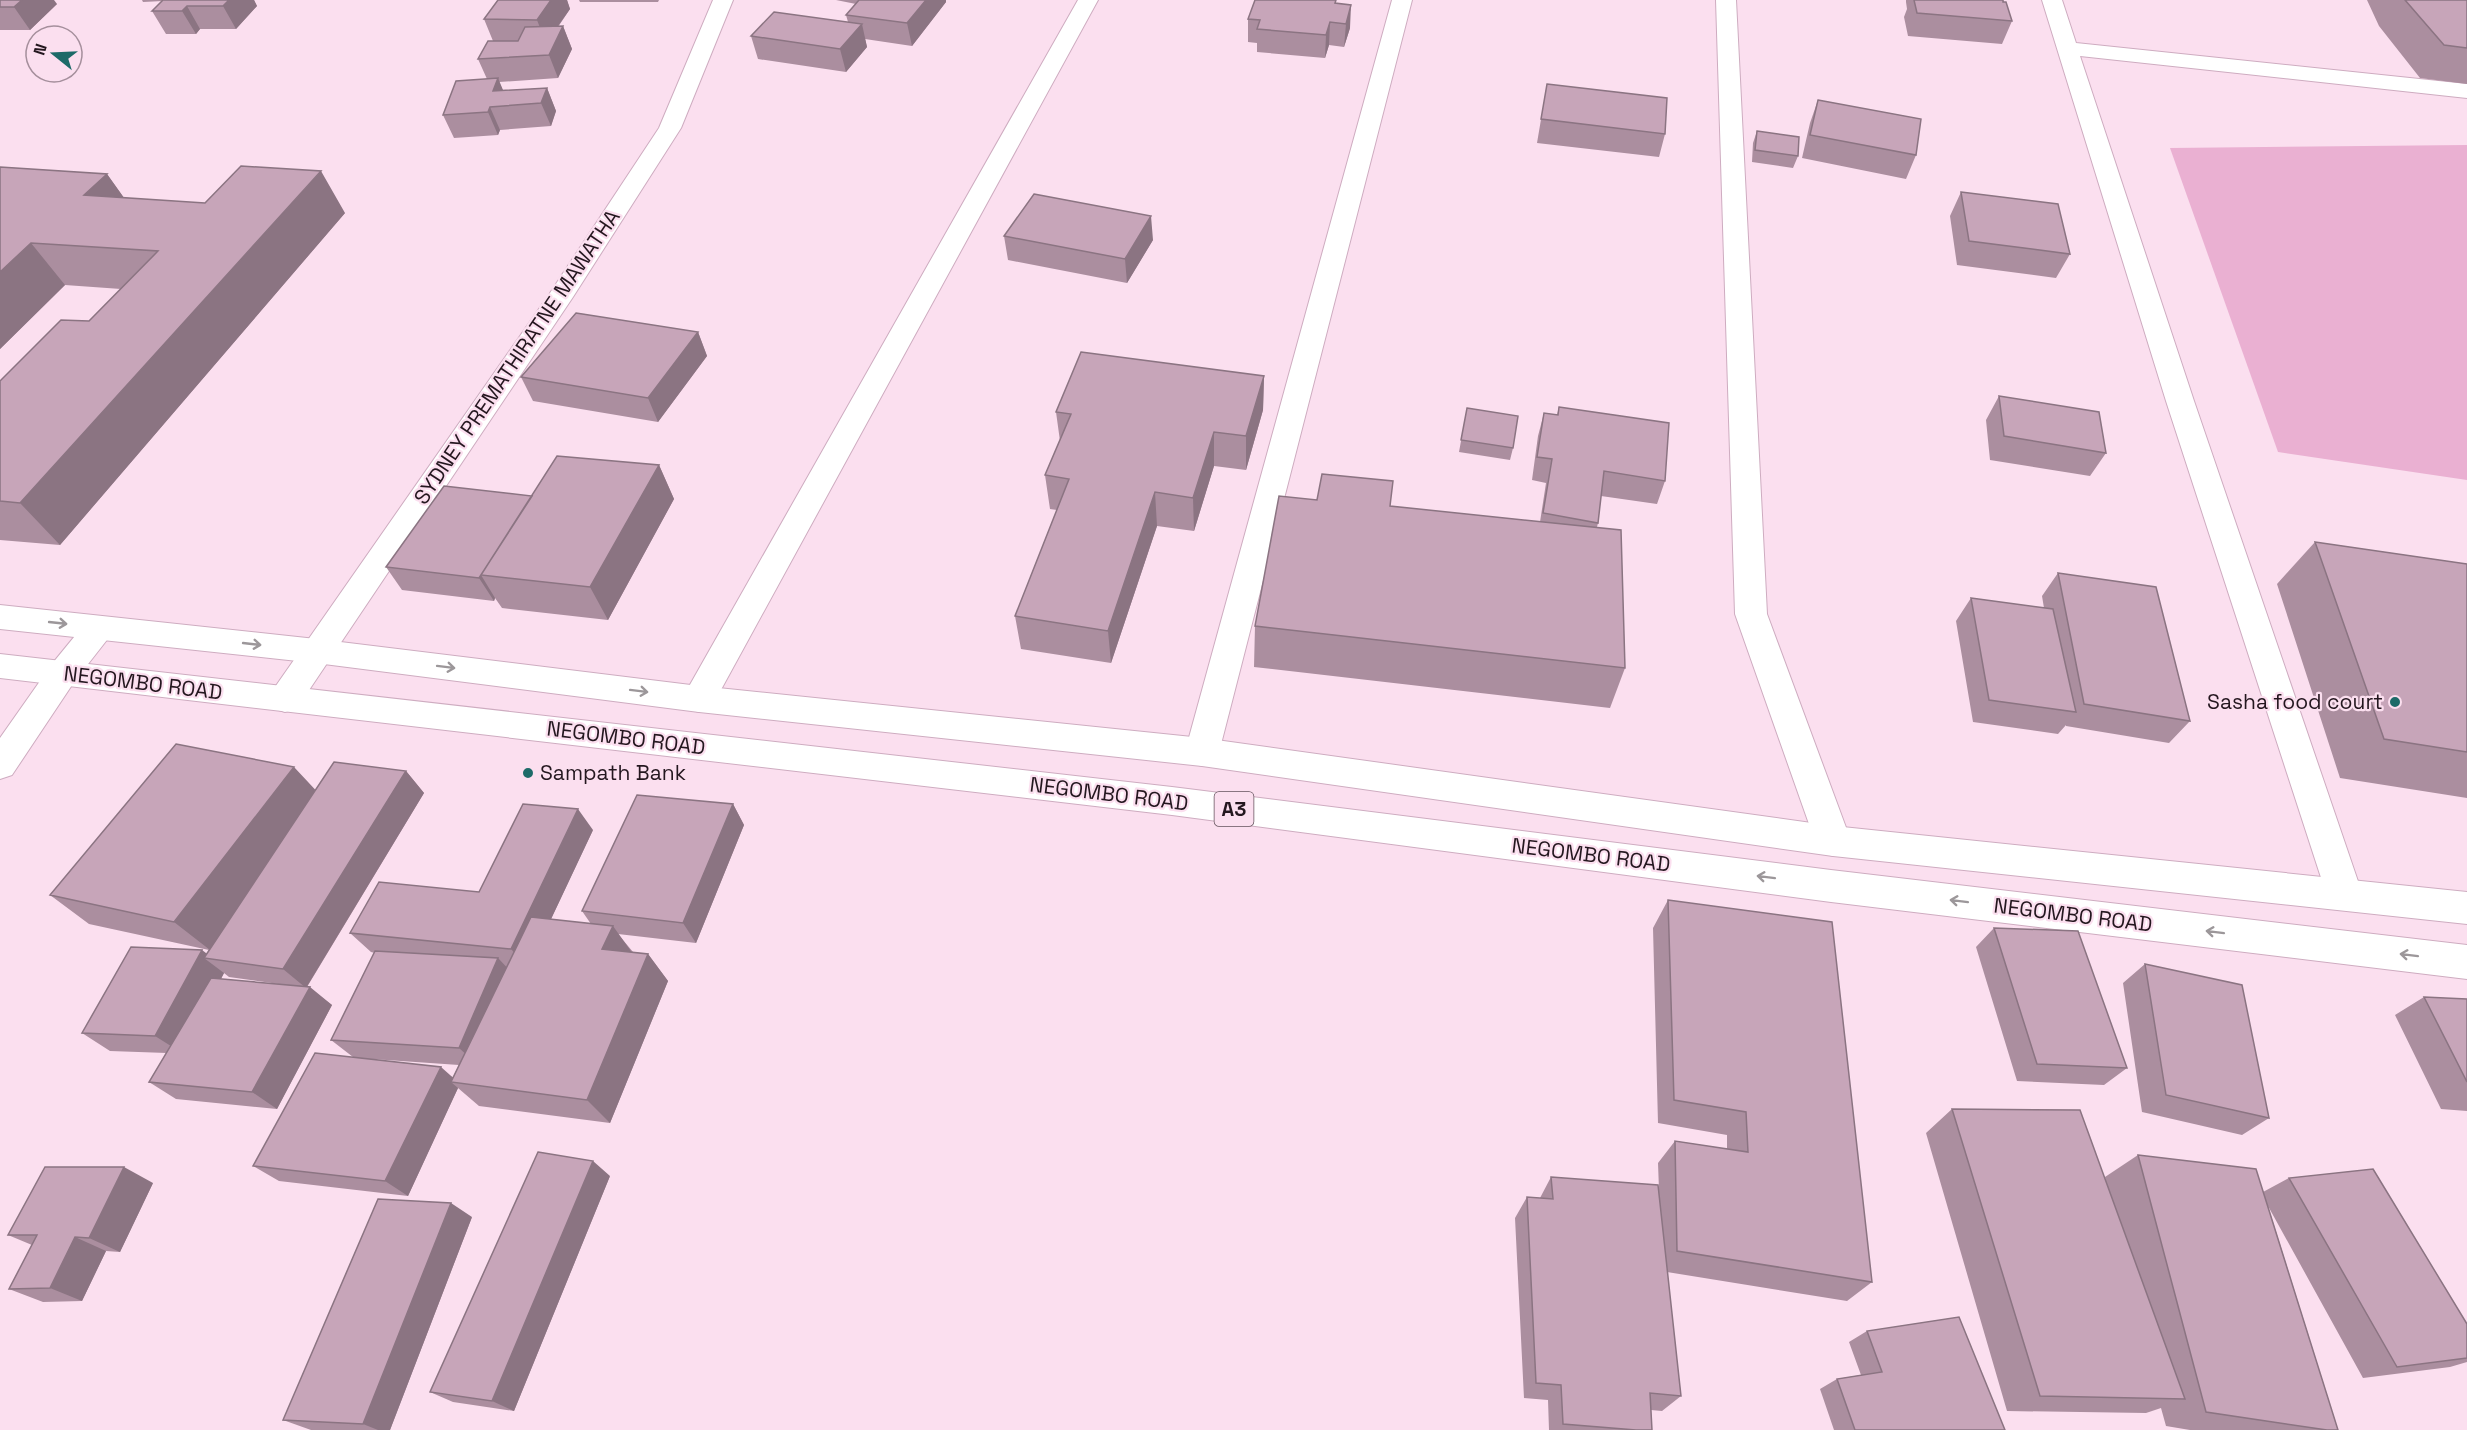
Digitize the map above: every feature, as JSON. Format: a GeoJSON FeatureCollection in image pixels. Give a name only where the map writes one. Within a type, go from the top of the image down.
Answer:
{"type":"FeatureCollection","features":[{"type":"Feature","properties":{"kind":"main road","name":"SYDNEY PREMATHIRATNE MAWATHA"},"geometry":{"type":"LineString","coordinates":[[285,699],[560,297],[670,128],[723,0]]}},
{"type":"Feature","properties":{"kind":"main road"},"geometry":{"type":"LineString","coordinates":[[699,699],[1088,0]]}},
{"type":"Feature","properties":{"kind":"main road"},"geometry":{"type":"LineString","coordinates":[[1202,752],[1402,0]]}},
{"type":"Feature","properties":{"kind":"main road"},"geometry":{"type":"LineString","coordinates":[[1726,0],[1751,614],[1833,841]]}},
{"type":"Feature","properties":{"kind":"main road"},"geometry":{"type":"LineString","coordinates":[[2052,0],[2176,390],[2344,893]]}},
{"type":"Feature","properties":{"kind":"main road"},"geometry":{"type":"LineString","coordinates":[[2066,48],[2467,91]]}},
{"type":"Feature","properties":{"kind":"main road"},"geometry":{"type":"LineString","coordinates":[[0,616],[316,651],[699,699],[1202,752],[1833,841],[2344,893],[2467,908]]}},
{"type":"Feature","properties":{"kind":"main road"},"geometry":{"type":"LineString","coordinates":[[0,765],[63,673],[99,628]]}},
{"type":"Feature","properties":{"kind":"main road","name":"NEGOMBO ROAD"},"geometry":{"type":"LineString","coordinates":[[0,666],[1160,800],[1843,887],[2467,962]]}},
{"type":"Feature","properties":{"kind":"shaded area"},"geometry":{"type":"Polygon","coordinates":[[[2467,145],[2467,480],[2278,452],[2170,148],[2467,145]]]}},
{"type":"Feature","properties":{"kind":"building"},"geometry":{"type":"Polygon","coordinates":[[[0,0],[22,0],[14,7],[0,7],[0,0]]]}},
{"type":"Feature","properties":{"kind":"building"},"geometry":{"type":"Polygon","coordinates":[[[163,0],[229,0],[223,6],[187,6],[182,11],[152,11],[163,0]]]}},
{"type":"Feature","properties":{"kind":"building"},"geometry":{"type":"Polygon","coordinates":[[[498,0],[551,0],[537,20],[484,19],[498,0]]]}},
{"type":"Feature","properties":{"kind":"building"},"geometry":{"type":"Polygon","coordinates":[[[859,0],[926,0],[907,23],[846,15],[859,0]]]}},
{"type":"Feature","properties":{"kind":"building"},"geometry":{"type":"Polygon","coordinates":[[[1255,0],[1336,0],[1335,3],[1351,5],[1346,24],[1330,22],[1326,35],[1257,29],[1260,20],[1248,19],[1255,0]]]}},
{"type":"Feature","properties":{"kind":"building"},"geometry":{"type":"Polygon","coordinates":[[[1914,0],[2003,0],[2006,2],[2012,21],[1917,13],[1914,0]]]}},
{"type":"Feature","properties":{"kind":"building"},"geometry":{"type":"Polygon","coordinates":[[[2405,0],[2467,0],[2467,48],[2444,45],[2405,0]]]}},
{"type":"Feature","properties":{"kind":"building"},"geometry":{"type":"Polygon","coordinates":[[[774,12],[862,24],[840,49],[751,36],[774,12]]]}},
{"type":"Feature","properties":{"kind":"building"},"geometry":{"type":"Polygon","coordinates":[[[563,26],[549,55],[478,59],[488,41],[518,41],[525,27],[563,26]]]}},
{"type":"Feature","properties":{"kind":"building"},"geometry":{"type":"Polygon","coordinates":[[[498,78],[493,91],[547,88],[541,103],[490,107],[488,112],[443,115],[456,81],[498,78]]]}},
{"type":"Feature","properties":{"kind":"building"},"geometry":{"type":"Polygon","coordinates":[[[1547,84],[1667,98],[1665,134],[1541,119],[1547,84]]]}},
{"type":"Feature","properties":{"kind":"building"},"geometry":{"type":"Polygon","coordinates":[[[1818,100],[1921,119],[1916,155],[1810,135],[1818,100]]]}},
{"type":"Feature","properties":{"kind":"building"},"geometry":{"type":"Polygon","coordinates":[[[1757,131],[1799,137],[1798,156],[1755,150],[1757,131]]]}},
{"type":"Feature","properties":{"kind":"building"},"geometry":{"type":"Polygon","coordinates":[[[241,166],[321,171],[20,503],[0,501],[0,381],[61,320],[89,321],[158,251],[31,243],[0,272],[0,167],[107,174],[84,195],[205,203],[241,166]]]}},
{"type":"Feature","properties":{"kind":"building"},"geometry":{"type":"Polygon","coordinates":[[[1961,192],[2058,204],[2070,254],[1969,241],[1961,192]]]}},
{"type":"Feature","properties":{"kind":"building"},"geometry":{"type":"Polygon","coordinates":[[[1034,194],[1151,216],[1125,259],[1004,236],[1034,194]]]}},
{"type":"Feature","properties":{"kind":"building"},"geometry":{"type":"Polygon","coordinates":[[[576,313],[698,332],[648,398],[521,377],[576,313]]]}},
{"type":"Feature","properties":{"kind":"building"},"geometry":{"type":"Polygon","coordinates":[[[1081,352],[1264,376],[1246,436],[1214,432],[1193,498],[1155,492],[1108,631],[1015,616],[1069,479],[1045,475],[1071,414],[1056,412],[1081,352]]]}},
{"type":"Feature","properties":{"kind":"building"},"geometry":{"type":"Polygon","coordinates":[[[1999,396],[2099,412],[2106,453],[2004,436],[1999,396]]]}},
{"type":"Feature","properties":{"kind":"building"},"geometry":{"type":"Polygon","coordinates":[[[1559,407],[1669,423],[1665,481],[1604,471],[1598,523],[1543,513],[1552,459],[1537,457],[1544,413],[1558,415],[1559,407]]]}},
{"type":"Feature","properties":{"kind":"building"},"geometry":{"type":"Polygon","coordinates":[[[1467,408],[1518,416],[1513,448],[1461,440],[1467,408]]]}},
{"type":"Feature","properties":{"kind":"building"},"geometry":{"type":"Polygon","coordinates":[[[557,456],[659,465],[590,587],[481,575],[557,456]]]}},
{"type":"Feature","properties":{"kind":"building"},"geometry":{"type":"Polygon","coordinates":[[[1322,474],[1393,481],[1390,506],[1621,530],[1625,668],[1255,626],[1279,496],[1317,500],[1322,474]]]}},
{"type":"Feature","properties":{"kind":"building"},"geometry":{"type":"Polygon","coordinates":[[[444,486],[532,496],[479,578],[386,567],[444,486]]]}},
{"type":"Feature","properties":{"kind":"building"},"geometry":{"type":"Polygon","coordinates":[[[2315,542],[2467,564],[2467,752],[2384,739],[2315,542]]]}},
{"type":"Feature","properties":{"kind":"building"},"geometry":{"type":"Polygon","coordinates":[[[2058,573],[2156,587],[2190,721],[2084,704],[2058,573]]]}},
{"type":"Feature","properties":{"kind":"building"},"geometry":{"type":"Polygon","coordinates":[[[1971,598],[2053,609],[2076,712],[1989,700],[1971,598]]]}},
{"type":"Feature","properties":{"kind":"building"},"geometry":{"type":"Polygon","coordinates":[[[176,744],[294,767],[174,922],[50,895],[176,744]]]}},
{"type":"Feature","properties":{"kind":"building"},"geometry":{"type":"Polygon","coordinates":[[[334,762],[406,771],[283,969],[204,958],[334,762]]]}},
{"type":"Feature","properties":{"kind":"building"},"geometry":{"type":"Polygon","coordinates":[[[637,795],[733,804],[683,923],[582,911],[637,795]]]}},
{"type":"Feature","properties":{"kind":"building"},"geometry":{"type":"Polygon","coordinates":[[[523,804],[578,809],[511,949],[350,933],[379,882],[479,892],[523,804]]]}},
{"type":"Feature","properties":{"kind":"building"},"geometry":{"type":"Polygon","coordinates":[[[1668,900],[1832,922],[1872,1282],[1677,1251],[1675,1141],[1748,1152],[1746,1112],[1674,1100],[1668,900]]]}},
{"type":"Feature","properties":{"kind":"building"},"geometry":{"type":"Polygon","coordinates":[[[531,917],[613,926],[602,949],[648,954],[587,1100],[451,1082],[531,917]]]}},
{"type":"Feature","properties":{"kind":"building"},"geometry":{"type":"Polygon","coordinates":[[[1994,928],[2078,931],[2127,1068],[2037,1064],[1994,928]]]}},
{"type":"Feature","properties":{"kind":"building"},"geometry":{"type":"Polygon","coordinates":[[[131,947],[202,950],[155,1036],[82,1033],[131,947]]]}},
{"type":"Feature","properties":{"kind":"building"},"geometry":{"type":"Polygon","coordinates":[[[375,951],[498,958],[459,1048],[331,1040],[375,951]]]}},
{"type":"Feature","properties":{"kind":"building"},"geometry":{"type":"Polygon","coordinates":[[[2145,964],[2242,985],[2269,1118],[2166,1095],[2145,964]]]}},
{"type":"Feature","properties":{"kind":"building"},"geometry":{"type":"Polygon","coordinates":[[[211,978],[310,987],[252,1092],[149,1082],[211,978]]]}},
{"type":"Feature","properties":{"kind":"building"},"geometry":{"type":"Polygon","coordinates":[[[2424,997],[2467,999],[2467,1082],[2424,997]]]}},
{"type":"Feature","properties":{"kind":"building"},"geometry":{"type":"Polygon","coordinates":[[[315,1053],[441,1067],[385,1181],[253,1166],[315,1053]]]}},
{"type":"Feature","properties":{"kind":"building"},"geometry":{"type":"Polygon","coordinates":[[[1952,1109],[2080,1110],[2185,1399],[2040,1396],[1952,1109]]]}},
{"type":"Feature","properties":{"kind":"building"},"geometry":{"type":"Polygon","coordinates":[[[538,1152],[593,1161],[492,1401],[430,1392],[538,1152]]]}},
{"type":"Feature","properties":{"kind":"building"},"geometry":{"type":"Polygon","coordinates":[[[2138,1155],[2256,1169],[2338,1430],[2206,1412],[2138,1155]]]}},
{"type":"Feature","properties":{"kind":"building"},"geometry":{"type":"Polygon","coordinates":[[[45,1167],[124,1167],[89,1238],[75,1237],[50,1288],[9,1289],[37,1235],[8,1235],[45,1167]]]}},
{"type":"Feature","properties":{"kind":"building"},"geometry":{"type":"Polygon","coordinates":[[[2373,1169],[2467,1324],[2467,1358],[2397,1367],[2289,1178],[2373,1169]]]}},
{"type":"Feature","properties":{"kind":"building"},"geometry":{"type":"Polygon","coordinates":[[[1551,1177],[1658,1185],[1681,1396],[1650,1393],[1652,1430],[1563,1424],[1561,1385],[1536,1383],[1527,1197],[1553,1199],[1551,1177]]]}},
{"type":"Feature","properties":{"kind":"building"},"geometry":{"type":"Polygon","coordinates":[[[378,1199],[451,1203],[363,1424],[283,1420],[378,1199]]]}},
{"type":"Feature","properties":{"kind":"building"},"geometry":{"type":"Polygon","coordinates":[[[1959,1317],[2005,1430],[1855,1430],[1837,1379],[1882,1372],[1867,1331],[1959,1317]]]}},
{"type":"Feature","properties":{"kind":"place","name":"Sasha food court"},"geometry":{"type":"Point","coordinates":[2395,702]}},
{"type":"Feature","properties":{"kind":"place","name":"Sampath Bank"},"geometry":{"type":"Point","coordinates":[528,773]}}]}
